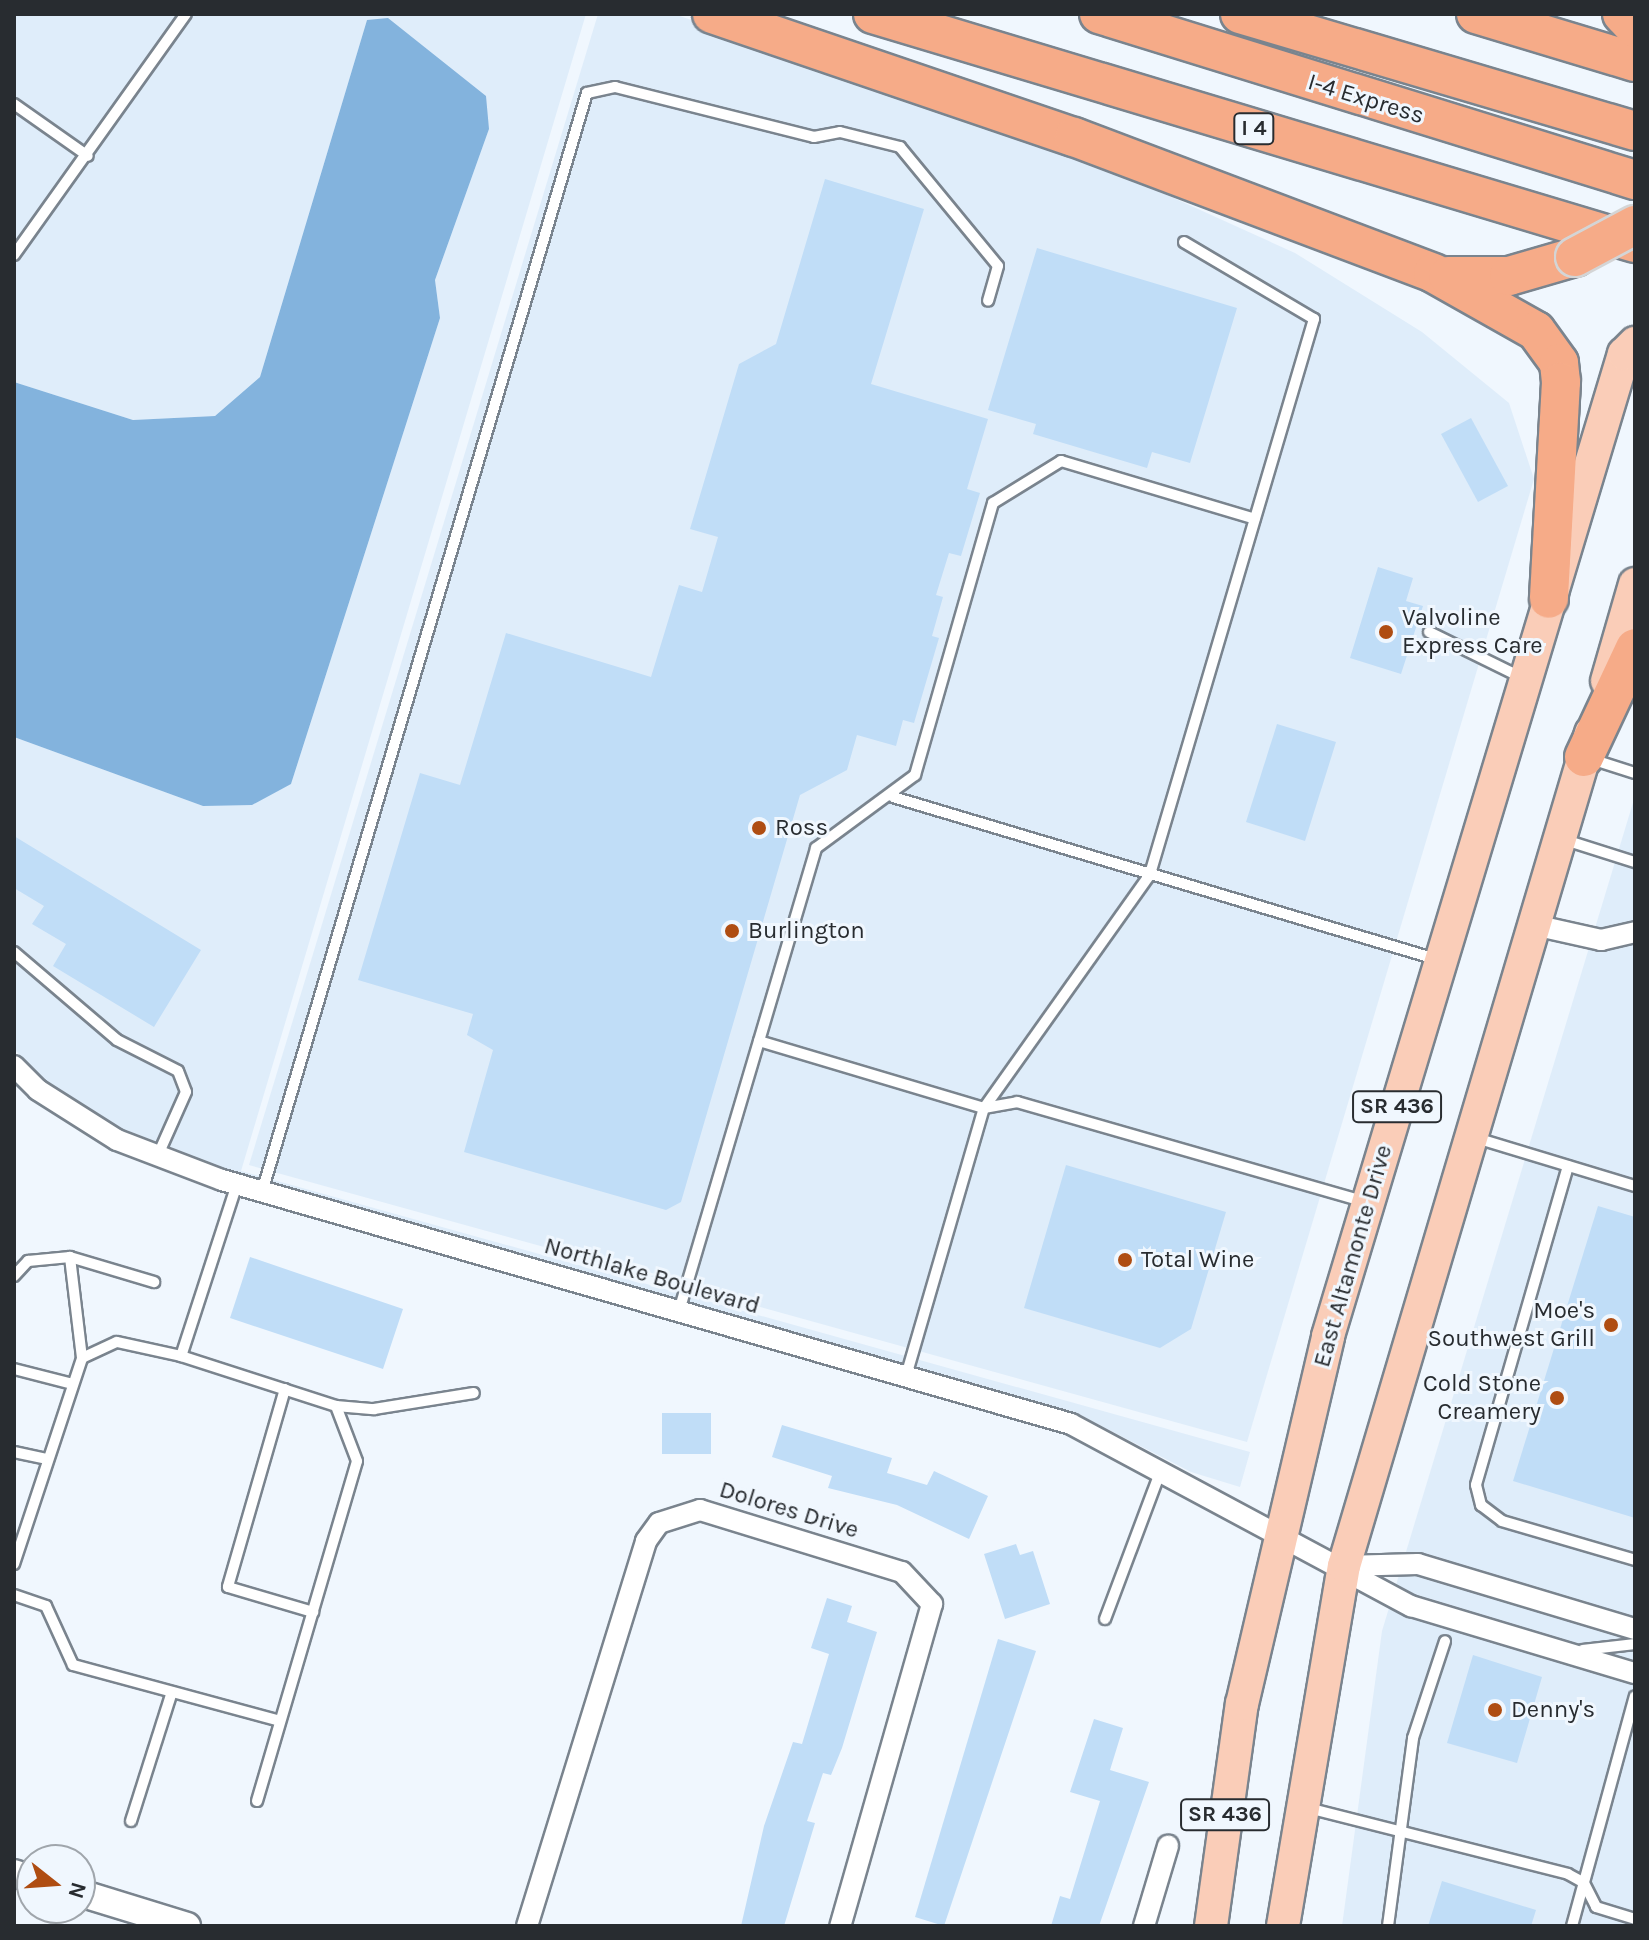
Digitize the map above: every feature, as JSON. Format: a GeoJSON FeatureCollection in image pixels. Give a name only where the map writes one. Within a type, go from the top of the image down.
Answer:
{"type":"FeatureCollection","features":[{"type":"Feature","properties":{"kind":"highway"},"geometry":{"type":"LineString","coordinates":[[712,14],[1074,137],[1433,273],[1536,331],[1559,363],[1549,599]]}},
{"type":"Feature","properties":{"kind":"highway","name":"I 4"},"geometry":{"type":"LineString","coordinates":[[873,14],[1635,243]]}},
{"type":"Feature","properties":{"kind":"highway","name":"I-4 Express"},"geometry":{"type":"LineString","coordinates":[[1099,14],[1635,180]]}},
{"type":"Feature","properties":{"kind":"highway","name":"I-4 Express"},"geometry":{"type":"LineString","coordinates":[[1240,14],[1635,131]]}},
{"type":"Feature","properties":{"kind":"highway"},"geometry":{"type":"LineString","coordinates":[[1476,14],[1635,62]]}},
{"type":"Feature","properties":{"kind":"highway"},"geometry":{"type":"LineString","coordinates":[[1622,14],[1635,28]]}},
{"type":"Feature","properties":{"kind":"highway"},"geometry":{"type":"LineString","coordinates":[[1433,273],[1509,276],[1575,257],[1635,225]]}},
{"type":"Feature","properties":{"kind":"highway"},"geometry":{"type":"LineString","coordinates":[[1584,757],[1635,648]]}},
{"type":"Feature","properties":{"kind":"main road","name":"SR 436"},"geometry":{"type":"LineString","coordinates":[[1549,599],[1624,354],[1635,343]]}},
{"type":"Feature","properties":{"kind":"main road","name":"SR 436"},"geometry":{"type":"LineString","coordinates":[[1283,1926],[1300,1807],[1344,1566],[1635,584]]}},
{"type":"Feature","properties":{"kind":"main road","name":"East Altamonte Drive"},"geometry":{"type":"LineString","coordinates":[[1211,1926],[1242,1704],[1278,1537],[1368,1203],[1549,599]]}},
{"type":"Feature","properties":{"kind":"street"},"geometry":{"type":"LineString","coordinates":[[1534,925],[1601,940],[1635,932]]}},
{"type":"Feature","properties":{"kind":"street","name":"Northlake Boulevard"},"geometry":{"type":"LineString","coordinates":[[14,1066],[104,1131],[237,1184],[1071,1424],[1162,1468],[1278,1537],[1344,1566],[1411,1606],[1635,1673]]}},
{"type":"Feature","properties":{"kind":"street","name":"Dolores Drive"},"geometry":{"type":"LineString","coordinates":[[527,1926],[646,1541],[659,1523],[700,1510],[902,1572],[932,1604],[840,1926]]}},
{"type":"Feature","properties":{"kind":"street"},"geometry":{"type":"LineString","coordinates":[[1344,1566],[1418,1564],[1635,1629]]}},
{"type":"Feature","properties":{"kind":"street"},"geometry":{"type":"LineString","coordinates":[[1144,1926],[1168,1846]]}},
{"type":"Feature","properties":{"kind":"street"},"geometry":{"type":"LineString","coordinates":[[96,1898],[187,1926]]}},
{"type":"Feature","properties":{"kind":"lane"},"geometry":{"type":"LineString","coordinates":[[14,255],[88,156],[186,14]]}},
{"type":"Feature","properties":{"kind":"lane"},"geometry":{"type":"LineString","coordinates":[[262,1192],[587,93],[615,87],[814,137],[840,132],[900,147],[998,266],[988,301]]}},
{"type":"Feature","properties":{"kind":"lane"},"geometry":{"type":"LineString","coordinates":[[14,104],[88,156]]}},
{"type":"Feature","properties":{"kind":"lane"},"geometry":{"type":"LineString","coordinates":[[906,1376],[984,1108],[1150,874],[1314,319],[1184,242]]}},
{"type":"Feature","properties":{"kind":"lane"},"geometry":{"type":"LineString","coordinates":[[679,1311],[816,848],[893,797],[915,775],[993,503],[1061,461],[1255,519]]}},
{"type":"Feature","properties":{"kind":"lane"},"geometry":{"type":"LineString","coordinates":[[1429,632],[1525,679]]}},
{"type":"Feature","properties":{"kind":"lane"},"geometry":{"type":"LineString","coordinates":[[1584,757],[1635,773]]}},
{"type":"Feature","properties":{"kind":"lane"},"geometry":{"type":"LineString","coordinates":[[893,797],[1441,960]]}},
{"type":"Feature","properties":{"kind":"lane"},"geometry":{"type":"LineString","coordinates":[[1560,839],[1635,862]]}},
{"type":"Feature","properties":{"kind":"lane"},"geometry":{"type":"LineString","coordinates":[[14,952],[84,1016],[178,1071],[186,1092],[158,1155]]}},
{"type":"Feature","properties":{"kind":"lane"},"geometry":{"type":"LineString","coordinates":[[759,1041],[984,1108],[1017,1102],[1368,1203]]}},
{"type":"Feature","properties":{"kind":"lane"},"geometry":{"type":"LineString","coordinates":[[1471,1136],[1635,1186]]}},
{"type":"Feature","properties":{"kind":"lane"},"geometry":{"type":"LineString","coordinates":[[1568,1166],[1476,1485],[1481,1505],[1502,1521],[1635,1560]]}},
{"type":"Feature","properties":{"kind":"lane"},"geometry":{"type":"LineString","coordinates":[[181,1356],[237,1184]]}},
{"type":"Feature","properties":{"kind":"lane"},"geometry":{"type":"LineString","coordinates":[[14,1564],[69,1383],[82,1358],[70,1257]]}},
{"type":"Feature","properties":{"kind":"lane"},"geometry":{"type":"LineString","coordinates":[[14,1276],[28,1261],[70,1257],[154,1282]]}},
{"type":"Feature","properties":{"kind":"lane"},"geometry":{"type":"LineString","coordinates":[[82,1358],[117,1342],[181,1356],[336,1406],[374,1409],[474,1393]]}},
{"type":"Feature","properties":{"kind":"lane"},"geometry":{"type":"LineString","coordinates":[[14,1369],[69,1383]]}},
{"type":"Feature","properties":{"kind":"lane"},"geometry":{"type":"LineString","coordinates":[[285,1389],[228,1587],[313,1612]]}},
{"type":"Feature","properties":{"kind":"lane"},"geometry":{"type":"LineString","coordinates":[[257,1801],[357,1461],[336,1406]]}},
{"type":"Feature","properties":{"kind":"lane"},"geometry":{"type":"LineString","coordinates":[[14,1452],[46,1459]]}},
{"type":"Feature","properties":{"kind":"lane"},"geometry":{"type":"LineString","coordinates":[[1105,1619],[1162,1468]]}},
{"type":"Feature","properties":{"kind":"lane"},"geometry":{"type":"LineString","coordinates":[[14,1595],[46,1606],[73,1665],[280,1721]]}},
{"type":"Feature","properties":{"kind":"lane"},"geometry":{"type":"LineString","coordinates":[[1388,1926],[1409,1765],[1445,1641]]}},
{"type":"Feature","properties":{"kind":"lane"},"geometry":{"type":"LineString","coordinates":[[1561,1650],[1635,1644]]}},
{"type":"Feature","properties":{"kind":"lane"},"geometry":{"type":"LineString","coordinates":[[131,1821],[172,1692]]}},
{"type":"Feature","properties":{"kind":"lane"},"geometry":{"type":"LineString","coordinates":[[1572,1926],[1635,1696]]}},
{"type":"Feature","properties":{"kind":"lane"},"geometry":{"type":"LineString","coordinates":[[1300,1807],[1401,1826],[1584,1883],[1596,1907],[1635,1919]]}},
{"type":"Feature","properties":{"kind":"shaded area"},"geometry":{"type":"Polygon","coordinates":[[[14,14],[586,14],[241,1171],[1250,1452],[1240,1487],[1191,1472],[1074,1412],[226,1169],[123,1129],[46,1081],[14,1049],[14,737],[203,806],[291,784],[440,318],[435,280],[489,129],[367,20],[260,377],[215,416],[133,420],[14,382],[14,14]]]}},
{"type":"Feature","properties":{"kind":"shaded area"},"geometry":{"type":"Polygon","coordinates":[[[598,14],[674,14],[1072,152],[1295,253],[1422,332],[1509,403],[1534,479],[1247,1442],[249,1165],[598,14]]]}},
{"type":"Feature","properties":{"kind":"shaded area"},"geometry":{"type":"Polygon","coordinates":[[[1635,796],[1635,1926],[1342,1926],[1382,1631],[1635,796]]]}},
{"type":"Feature","properties":{"kind":"water"},"geometry":{"type":"Polygon","coordinates":[[[388,18],[486,96],[489,129],[435,280],[440,318],[291,784],[252,805],[203,806],[14,737],[14,382],[133,420],[215,416],[260,377],[367,20],[388,18]]]}},
{"type":"Feature","properties":{"kind":"building"},"geometry":{"type":"Polygon","coordinates":[[[825,179],[924,209],[871,384],[988,419],[967,489],[980,493],[961,556],[949,553],[936,595],[943,597],[932,636],[939,638],[914,723],[903,720],[896,746],[857,735],[847,770],[800,795],[681,1202],[666,1210],[464,1152],[493,1050],[467,1035],[473,1014],[358,980],[420,773],[460,785],[506,633],[651,677],[679,585],[702,592],[718,537],[690,529],[739,364],[776,344],[825,179]]]}},
{"type":"Feature","properties":{"kind":"building"},"geometry":{"type":"Polygon","coordinates":[[[1037,248],[1237,308],[1190,463],[1152,452],[1147,468],[1033,434],[1036,424],[988,410],[1037,248]]]}},
{"type":"Feature","properties":{"kind":"building"},"geometry":{"type":"Polygon","coordinates":[[[1471,418],[1508,486],[1478,502],[1441,434],[1471,418]]]}},
{"type":"Feature","properties":{"kind":"building","name":"Valvoline Express Care"},"geometry":{"type":"Polygon","coordinates":[[[1378,567],[1413,578],[1406,601],[1423,606],[1401,674],[1350,658],[1378,567]]]}},
{"type":"Feature","properties":{"kind":"building"},"geometry":{"type":"Polygon","coordinates":[[[1277,724],[1336,742],[1305,841],[1246,822],[1277,724]]]}},
{"type":"Feature","properties":{"kind":"building"},"geometry":{"type":"Polygon","coordinates":[[[14,836],[201,950],[154,1027],[53,966],[66,944],[32,924],[44,906],[14,888],[14,836]]]}},
{"type":"Feature","properties":{"kind":"building","name":"Total Wine"},"geometry":{"type":"Polygon","coordinates":[[[1066,1165],[1226,1212],[1191,1329],[1160,1348],[1024,1308],[1066,1165]]]}},
{"type":"Feature","properties":{"kind":"building"},"geometry":{"type":"Polygon","coordinates":[[[1598,1206],[1635,1217],[1635,1518],[1513,1481],[1598,1206]]]}},
{"type":"Feature","properties":{"kind":"building"},"geometry":{"type":"Polygon","coordinates":[[[250,1257],[403,1309],[383,1369],[230,1318],[250,1257]]]}},
{"type":"Feature","properties":{"kind":"building"},"geometry":{"type":"Polygon","coordinates":[[[662,1413],[711,1413],[711,1454],[662,1454],[662,1413]]]}},
{"type":"Feature","properties":{"kind":"building"},"geometry":{"type":"Polygon","coordinates":[[[782,1425],[892,1458],[887,1473],[927,1485],[934,1471],[988,1496],[969,1539],[897,1505],[828,1488],[832,1476],[772,1457],[782,1425]]]}},
{"type":"Feature","properties":{"kind":"building"},"geometry":{"type":"Polygon","coordinates":[[[1016,1544],[1020,1555],[1033,1551],[1050,1604],[1005,1619],[984,1554],[1016,1544]]]}},
{"type":"Feature","properties":{"kind":"building"},"geometry":{"type":"Polygon","coordinates":[[[827,1598],[852,1606],[847,1622],[877,1632],[842,1748],[831,1775],[823,1773],[807,1821],[815,1823],[784,1926],[741,1926],[764,1826],[793,1742],[802,1744],[829,1654],[811,1648],[827,1598]]]}},
{"type":"Feature","properties":{"kind":"building"},"geometry":{"type":"Polygon","coordinates":[[[998,1639],[1036,1651],[944,1926],[915,1917],[998,1639]]]}},
{"type":"Feature","properties":{"kind":"building","name":"Denny's"},"geometry":{"type":"Polygon","coordinates":[[[1473,1655],[1542,1677],[1517,1763],[1447,1743],[1473,1655]]]}},
{"type":"Feature","properties":{"kind":"building"},"geometry":{"type":"Polygon","coordinates":[[[1094,1719],[1123,1728],[1110,1770],[1149,1782],[1099,1926],[1051,1926],[1060,1896],[1070,1899],[1100,1801],[1070,1792],[1094,1719]]]}},
{"type":"Feature","properties":{"kind":"building"},"geometry":{"type":"Polygon","coordinates":[[[1442,1881],[1536,1910],[1531,1926],[1428,1926],[1442,1881]]]}},
{"type":"Feature","properties":{"kind":"place","name":"Valvoline Express Care"},"geometry":{"type":"Point","coordinates":[1386,632]}},
{"type":"Feature","properties":{"kind":"place","name":"Ross"},"geometry":{"type":"Point","coordinates":[759,828]}},
{"type":"Feature","properties":{"kind":"place","name":"Burlington"},"geometry":{"type":"Point","coordinates":[732,931]}},
{"type":"Feature","properties":{"kind":"place","name":"Total Wine"},"geometry":{"type":"Point","coordinates":[1125,1260]}},
{"type":"Feature","properties":{"kind":"place","name":"Moe's Southwest Grill"},"geometry":{"type":"Point","coordinates":[1611,1325]}},
{"type":"Feature","properties":{"kind":"place","name":"Cold Stone Creamery"},"geometry":{"type":"Point","coordinates":[1557,1398]}},
{"type":"Feature","properties":{"kind":"place","name":"Denny's"},"geometry":{"type":"Point","coordinates":[1495,1710]}}]}
